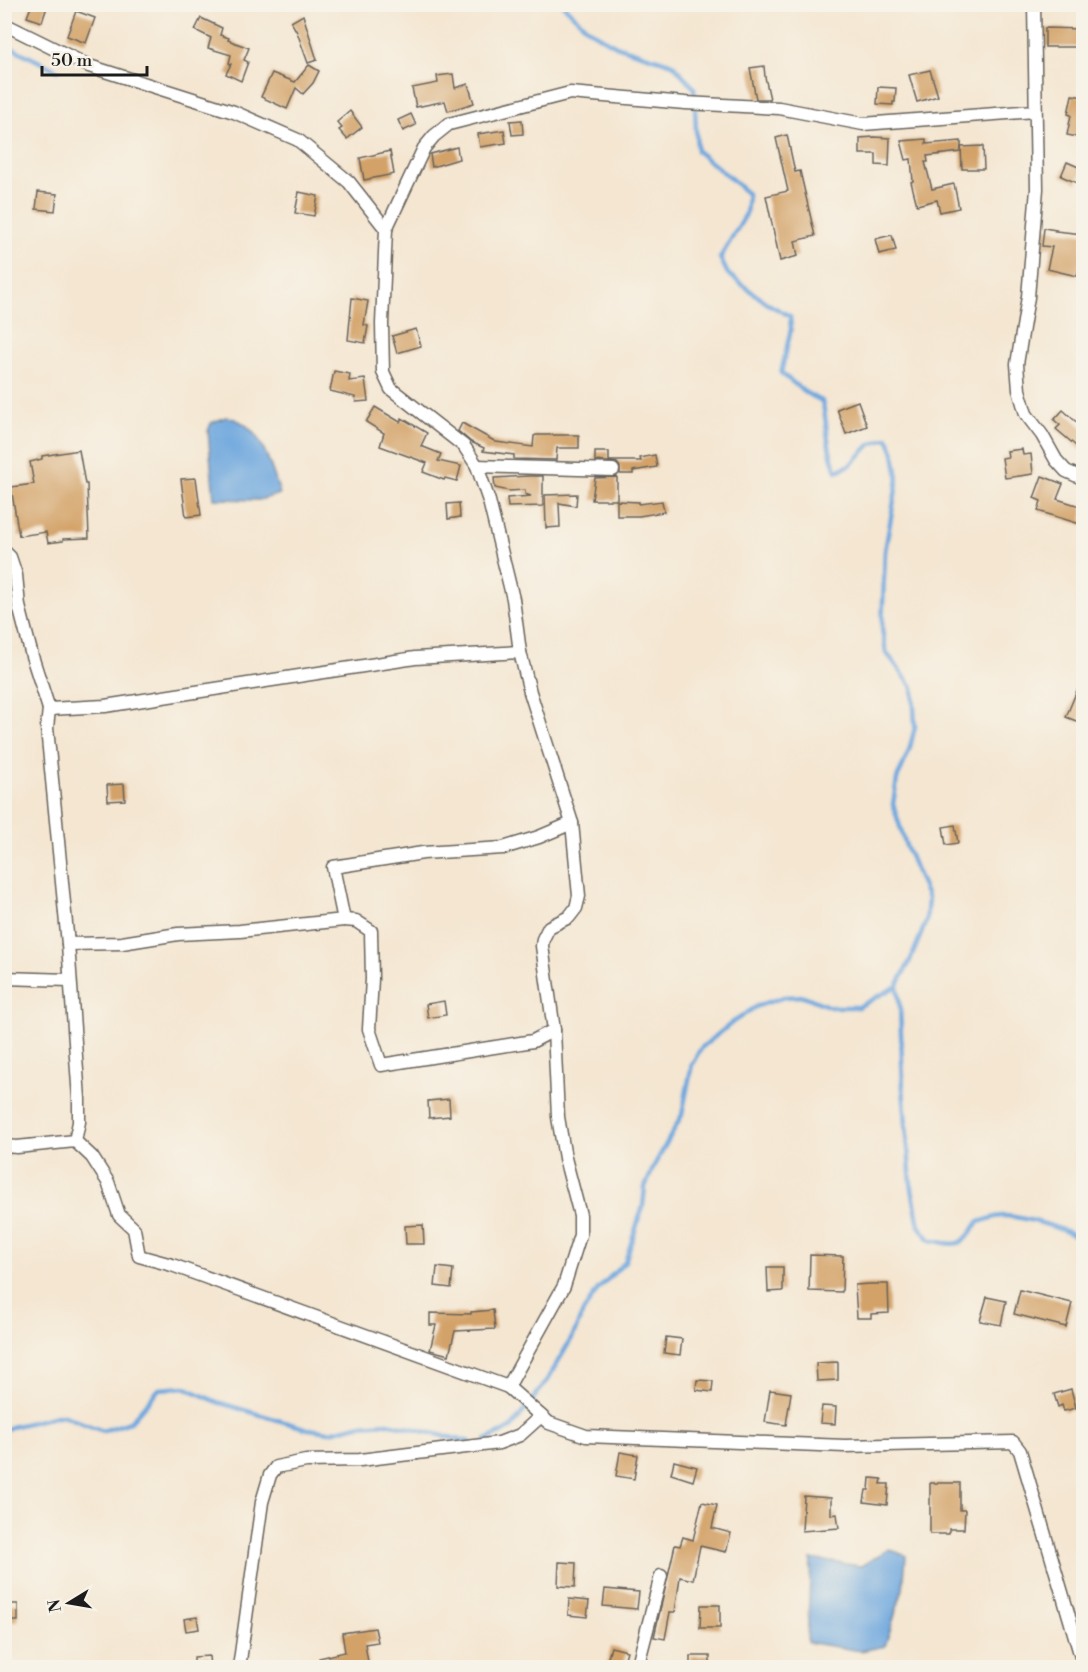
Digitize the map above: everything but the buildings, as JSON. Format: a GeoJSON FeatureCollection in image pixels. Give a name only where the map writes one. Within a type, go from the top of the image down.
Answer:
{"type":"FeatureCollection","features":[{"type":"Feature","properties":{"kind":"street"},"geometry":{"type":"LineString","coordinates":[[1034,4],[1036,189],[1028,297],[1017,364],[1019,390],[1026,414],[1042,435],[1056,460],[1066,471],[1083,479]]}},
{"type":"Feature","properties":{"kind":"street"},"geometry":{"type":"LineString","coordinates":[[4,24],[90,66],[234,112],[298,140],[349,183],[386,229]]}},
{"type":"Feature","properties":{"kind":"street"},"geometry":{"type":"LineString","coordinates":[[512,1390],[564,1286],[580,1235],[580,1215],[565,1158],[558,1117],[554,1030],[543,939],[549,927],[569,917],[576,908],[579,896],[572,823],[530,692],[520,652],[513,599],[489,501],[477,465],[464,446],[391,389],[383,372],[382,324],[386,229],[424,148],[449,124],[570,93],[779,108],[863,124],[1035,111]]}},
{"type":"Feature","properties":{"kind":"street"},"geometry":{"type":"LineString","coordinates":[[477,465],[613,470]]}},
{"type":"Feature","properties":{"kind":"street"},"geometry":{"type":"LineString","coordinates":[[4,551],[10,557],[16,575],[19,606],[49,709],[46,728],[68,944],[79,1099],[79,1122],[75,1141]]}},
{"type":"Feature","properties":{"kind":"street"},"geometry":{"type":"LineString","coordinates":[[49,709],[105,706],[415,658],[520,652]]}},
{"type":"Feature","properties":{"kind":"street"},"geometry":{"type":"LineString","coordinates":[[344,920],[333,867],[423,853],[503,848],[539,837],[572,823]]}},
{"type":"Feature","properties":{"kind":"street"},"geometry":{"type":"LineString","coordinates":[[68,944],[122,943],[178,933],[240,930],[344,920],[356,921],[370,932],[372,980],[369,1029],[381,1065],[533,1041],[554,1030]]}},
{"type":"Feature","properties":{"kind":"street"},"geometry":{"type":"LineString","coordinates":[[4,978],[69,980]]}},
{"type":"Feature","properties":{"kind":"street"},"geometry":{"type":"LineString","coordinates":[[4,1146],[17,1147],[75,1141],[92,1157],[108,1182],[119,1215],[134,1229],[139,1256],[172,1265],[512,1390],[549,1423],[586,1436],[845,1446],[1013,1442],[1020,1451],[1083,1667]]}},
{"type":"Feature","properties":{"kind":"street"},"geometry":{"type":"LineString","coordinates":[[239,1668],[261,1502],[270,1475],[276,1467],[306,1461],[360,1460],[499,1443],[520,1436],[538,1413]]}},
{"type":"Feature","properties":{"kind":"street"},"geometry":{"type":"LineString","coordinates":[[637,1668],[662,1576]]}},
{"type":"Feature","properties":{"kind":"water"},"geometry":{"type":"Polygon","coordinates":[[[226,417],[238,420],[256,436],[268,459],[280,494],[259,500],[214,499],[208,431],[211,423],[226,417]]]}},
{"type":"Feature","properties":{"kind":"water"},"geometry":{"type":"Polygon","coordinates":[[[889,1549],[906,1556],[903,1589],[885,1646],[861,1651],[807,1642],[811,1559],[861,1566],[889,1549]]]}},
{"type":"Feature","properties":{"kind":"waterway"},"geometry":{"type":"LineString","coordinates":[[562,4],[589,30],[616,46],[673,64],[694,88],[697,151],[748,195],[746,214],[720,258],[728,274],[768,304],[790,316],[791,329],[781,373],[806,393],[822,401],[829,446],[837,471],[850,465],[871,444],[888,438],[894,453],[898,478],[885,551],[882,629],[886,652],[913,688],[915,727],[909,751],[897,779],[893,804],[906,846],[928,899],[926,922],[897,986],[911,1183],[919,1226],[930,1240],[953,1244],[968,1237],[978,1222],[999,1216],[1011,1217],[1056,1228],[1084,1241]]}},
{"type":"Feature","properties":{"kind":"waterway"},"geometry":{"type":"LineString","coordinates":[[4,44],[58,71]]}},
{"type":"Feature","properties":{"kind":"waterway"},"geometry":{"type":"LineString","coordinates":[[486,1440],[511,1428],[546,1382],[573,1336],[583,1312],[598,1289],[625,1262],[643,1206],[645,1187],[682,1115],[692,1064],[701,1048],[757,1006],[784,997],[804,996],[830,1007],[858,1007],[897,986]]}},
{"type":"Feature","properties":{"kind":"waterway"},"geometry":{"type":"LineString","coordinates":[[4,1430],[62,1415],[103,1431],[130,1422],[159,1389],[184,1387],[217,1402],[308,1429],[330,1432],[358,1425],[388,1423],[470,1442]]}}]}
